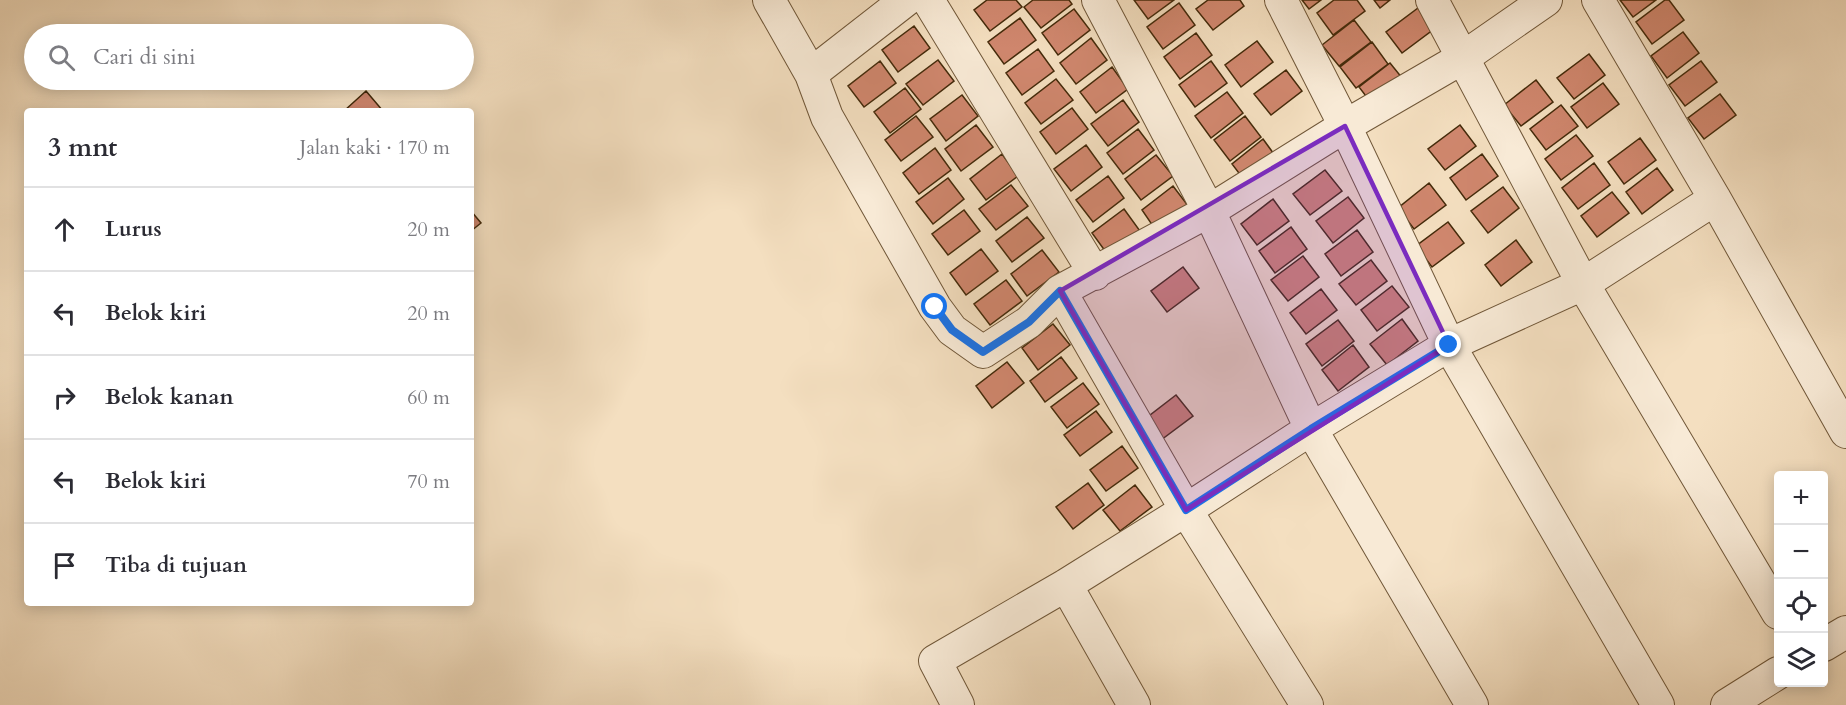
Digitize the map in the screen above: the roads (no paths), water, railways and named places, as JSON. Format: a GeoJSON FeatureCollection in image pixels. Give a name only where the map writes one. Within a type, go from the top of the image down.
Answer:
{"type":"FeatureCollection","features":[{"type":"Feature","properties":{"kind":"street"},"geometry":{"type":"LineString","coordinates":[[769,0],[811,74],[827,117],[935,307],[952,330],[983,352],[1029,322],[1060,291],[1209,211],[1345,126],[1464,57],[1546,0]]}},
{"type":"Feature","properties":{"kind":"street"},"geometry":{"type":"LineString","coordinates":[[811,74],[906,0]]}},
{"type":"Feature","properties":{"kind":"street"},"geometry":{"type":"LineString","coordinates":[[928,0],[1095,274]]}},
{"type":"Feature","properties":{"kind":"street"},"geometry":{"type":"LineString","coordinates":[[1098,0],[1209,211],[1311,429],[1472,705]]}},
{"type":"Feature","properties":{"kind":"street"},"geometry":{"type":"LineString","coordinates":[[1281,0],[1345,126],[1449,345],[1658,705]]}},
{"type":"Feature","properties":{"kind":"street"},"geometry":{"type":"LineString","coordinates":[[1432,0],[1582,284],[1774,605]]}},
{"type":"Feature","properties":{"kind":"street"},"geometry":{"type":"LineString","coordinates":[[1598,0],[1715,199],[1846,432]]}},
{"type":"Feature","properties":{"kind":"street"},"geometry":{"type":"LineString","coordinates":[[958,705],[935,661],[1066,585],[1311,429],[1449,345],[1582,284],[1715,199]]}},
{"type":"Feature","properties":{"kind":"street"},"geometry":{"type":"LineString","coordinates":[[1060,291],[1186,510],[1307,705]]}},
{"type":"Feature","properties":{"kind":"street"},"geometry":{"type":"LineString","coordinates":[[1066,585],[1134,705]]}},
{"type":"Feature","properties":{"kind":"street"},"geometry":{"type":"LineString","coordinates":[[1828,643],[1846,632]]}},
{"type":"Feature","properties":{"kind":"street"},"geometry":{"type":"LineString","coordinates":[[1727,705],[1774,676]]}}]}
